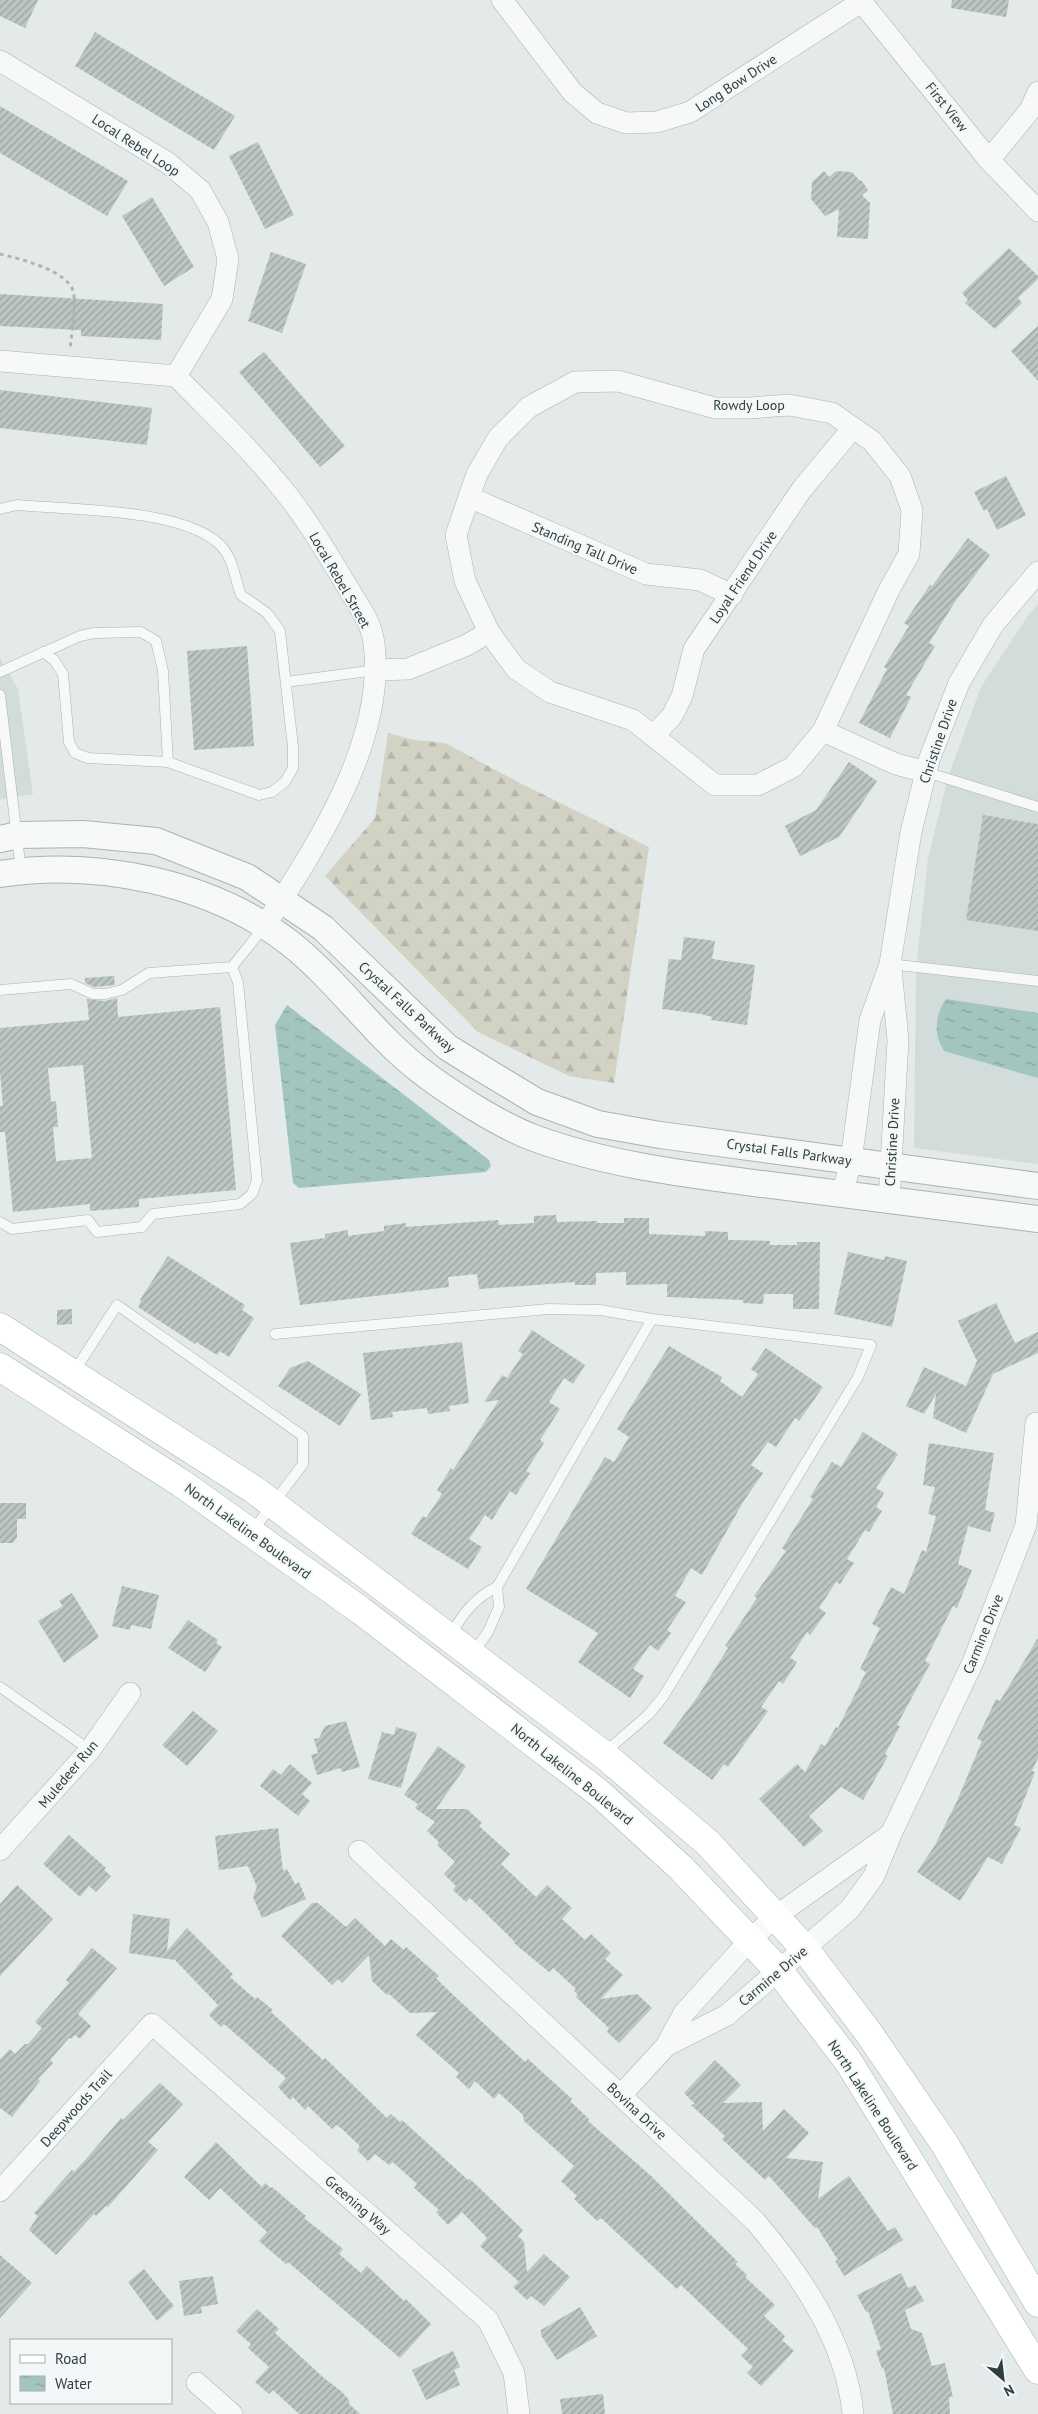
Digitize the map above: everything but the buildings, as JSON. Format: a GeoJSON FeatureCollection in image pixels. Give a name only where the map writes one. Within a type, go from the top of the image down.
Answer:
{"type":"FeatureCollection","features":[{"type":"Feature","properties":{"kind":"main road"},"geometry":{"type":"LineString","coordinates":[[0,1327],[74,1372],[273,1504],[603,1754],[708,1843],[805,1949],[868,2032],[944,2143],[1038,2303]]}},
{"type":"Feature","properties":{"kind":"main road","name":"North Lakeline Boulevard"},"geometry":{"type":"LineString","coordinates":[[0,1367],[181,1482],[360,1610],[599,1793],[681,1868],[779,1971],[848,2061],[1037,2367]]}},
{"type":"Feature","properties":{"kind":"street","name":"Long Bow Drive"},"geometry":{"type":"LineString","coordinates":[[502,0],[573,93],[597,114],[626,123],[657,122],[690,112],[861,1]]}},
{"type":"Feature","properties":{"kind":"street","name":"First View"},"geometry":{"type":"LineString","coordinates":[[861,1],[989,160],[1038,211]]}},
{"type":"Feature","properties":{"kind":"street","name":"Local Rebel Loop"},"geometry":{"type":"LineString","coordinates":[[0,61],[168,163],[200,190],[218,222],[228,259],[222,299],[176,376]]}},
{"type":"Feature","properties":{"kind":"street"},"geometry":{"type":"LineString","coordinates":[[989,160],[1030,110],[1038,92]]}},
{"type":"Feature","properties":{"kind":"street"},"geometry":{"type":"LineString","coordinates":[[0,361],[176,376]]}},
{"type":"Feature","properties":{"kind":"street","name":"Local Rebel Street"},"geometry":{"type":"LineString","coordinates":[[176,376],[276,480],[317,537],[368,621],[374,642],[376,670],[372,705],[355,764],[331,818],[264,927]]}},
{"type":"Feature","properties":{"kind":"street","name":"Rowdy Loop"},"geometry":{"type":"LineString","coordinates":[[618,380],[716,408],[750,408],[789,404],[832,414],[853,428],[872,441],[900,476],[912,510],[909,554],[823,731],[793,767],[758,785],[715,785],[633,720],[550,692],[516,669],[489,632],[465,581],[456,535],[477,474],[498,438],[529,406],[576,382],[618,380]]}},
{"type":"Feature","properties":{"kind":"street","name":"Loyal Friend Drive"},"geometry":{"type":"LineString","coordinates":[[653,736],[672,716],[682,696],[694,649],[802,489],[853,428]]}},
{"type":"Feature","properties":{"kind":"street","name":"Standing Tall Drive"},"geometry":{"type":"LineString","coordinates":[[469,497],[646,574],[700,580],[732,595]]}},
{"type":"Feature","properties":{"kind":"street","name":"Christine Drive"},"geometry":{"type":"LineString","coordinates":[[842,1195],[851,1161],[870,1020],[890,964],[911,832],[926,772],[959,683],[993,625],[1038,572]]}},
{"type":"Feature","properties":{"kind":"street"},"geometry":{"type":"LineString","coordinates":[[376,670],[408,669],[467,645],[489,632]]}},
{"type":"Feature","properties":{"kind":"street"},"geometry":{"type":"LineString","coordinates":[[823,731],[896,764],[926,772]]}},
{"type":"Feature","properties":{"kind":"street","name":"Crystal Falls Parkway"},"geometry":{"type":"LineString","coordinates":[[9,837],[83,834],[156,841],[247,877],[282,898],[323,928],[447,1047],[537,1102],[598,1124],[660,1136],[1038,1186]]}},
{"type":"Feature","properties":{"kind":"street"},"geometry":{"type":"LineString","coordinates":[[11,872],[71,869],[131,875],[192,890],[264,927],[291,944],[416,1067],[474,1106],[530,1137],[591,1157],[662,1172],[1038,1219]]}},
{"type":"Feature","properties":{"kind":"street","name":"Christine Drive"},"geometry":{"type":"LineString","coordinates":[[889,1200],[898,1040],[890,964]]}},
{"type":"Feature","properties":{"kind":"street","name":"Carmine Drive"},"geometry":{"type":"LineString","coordinates":[[666,2046],[727,2015],[850,1909],[874,1876],[891,1834],[972,1662],[1026,1525],[1037,1423]]}},
{"type":"Feature","properties":{"kind":"street","name":"Muledeer Run"},"geometry":{"type":"LineString","coordinates":[[0,1850],[90,1750],[130,1693]]}},
{"type":"Feature","properties":{"kind":"street","name":"Carmine Drive"},"geometry":{"type":"LineString","coordinates":[[621,2095],[666,2046],[684,2013],[749,1941],[776,1916],[891,1834]]}},
{"type":"Feature","properties":{"kind":"street","name":"Bovina Drive"},"geometry":{"type":"LineString","coordinates":[[359,1851],[755,2221],[786,2257],[811,2296],[834,2345],[852,2396],[853,2414]]}},
{"type":"Feature","properties":{"kind":"street","name":"Deepwoods Trail"},"geometry":{"type":"LineString","coordinates":[[0,2191],[152,2024]]}},
{"type":"Feature","properties":{"kind":"street","name":"Greening Way"},"geometry":{"type":"LineString","coordinates":[[152,2024],[488,2320],[514,2373],[520,2414]]}},
{"type":"Feature","properties":{"kind":"street"},"geometry":{"type":"LineString","coordinates":[[197,2383],[232,2414]]}},
{"type":"Feature","properties":{"kind":"lane"},"geometry":{"type":"LineString","coordinates":[[0,509],[17,505],[164,519],[205,534],[219,544],[229,557],[241,595],[267,613],[280,631],[293,768],[284,782],[272,792],[259,795],[168,762],[88,758],[75,752],[69,742],[63,674],[54,660],[43,652]]}},
{"type":"Feature","properties":{"kind":"lane"},"geometry":{"type":"LineString","coordinates":[[0,672],[80,636],[94,633],[140,632],[156,641],[163,671],[168,762]]}},
{"type":"Feature","properties":{"kind":"lane"},"geometry":{"type":"LineString","coordinates":[[286,682],[376,670]]}},
{"type":"Feature","properties":{"kind":"lane"},"geometry":{"type":"LineString","coordinates":[[0,695],[11,872]]}},
{"type":"Feature","properties":{"kind":"lane"},"geometry":{"type":"LineString","coordinates":[[926,772],[1038,807]]}},
{"type":"Feature","properties":{"kind":"lane"},"geometry":{"type":"LineString","coordinates":[[0,990],[71,984],[93,994],[105,994],[122,990],[149,973],[232,968],[264,927]]}},
{"type":"Feature","properties":{"kind":"lane"},"geometry":{"type":"LineString","coordinates":[[890,964],[1038,982]]}},
{"type":"Feature","properties":{"kind":"lane"},"geometry":{"type":"LineString","coordinates":[[0,1222],[12,1229],[88,1220],[97,1232],[142,1227],[153,1214],[240,1204],[252,1194],[257,1180],[238,982],[232,968]]}},
{"type":"Feature","properties":{"kind":"lane"},"geometry":{"type":"LineString","coordinates":[[74,1372],[117,1305],[303,1436],[303,1464],[251,1533]]}},
{"type":"Feature","properties":{"kind":"lane"},"geometry":{"type":"LineString","coordinates":[[275,1334],[548,1309],[600,1310],[652,1319],[871,1345],[858,1378],[663,1697],[648,1715],[603,1754]]}},
{"type":"Feature","properties":{"kind":"lane"},"geometry":{"type":"LineString","coordinates":[[449,1637],[462,1616],[481,1595],[497,1587],[652,1319]]}},
{"type":"Feature","properties":{"kind":"lane"},"geometry":{"type":"LineString","coordinates":[[472,1654],[488,1632],[499,1607],[497,1587]]}},
{"type":"Feature","properties":{"kind":"lane"},"geometry":{"type":"LineString","coordinates":[[0,1687],[90,1750]]}},
{"type":"Feature","properties":{"kind":"path"},"geometry":{"type":"LineString","coordinates":[[0,254],[58,273],[69,282],[74,294],[69,367]]}},
{"type":"Feature","properties":{"kind":"shaded area"},"geometry":{"type":"Polygon","coordinates":[[[1038,604],[1038,1164],[914,1148],[916,970],[928,858],[948,777],[981,687],[1027,617],[1038,604]]]}},
{"type":"Feature","properties":{"kind":"shaded area"},"geometry":{"type":"Polygon","coordinates":[[[0,658],[18,689],[33,794],[0,799],[0,658]]]}},
{"type":"Feature","properties":{"kind":"green space"},"geometry":{"type":"Polygon","coordinates":[[[388,733],[414,740],[445,743],[520,783],[649,847],[614,1083],[569,1076],[478,1032],[325,876],[375,818],[388,733]]]}},
{"type":"Feature","properties":{"kind":"water"},"geometry":{"type":"Polygon","coordinates":[[[946,999],[1038,1013],[1038,1078],[944,1051],[938,1038],[937,1025],[939,1011],[946,999]]]}},
{"type":"Feature","properties":{"kind":"water"},"geometry":{"type":"Polygon","coordinates":[[[287,1005],[489,1160],[491,1166],[486,1172],[299,1188],[293,1183],[275,1025],[287,1005]]]}}]}
